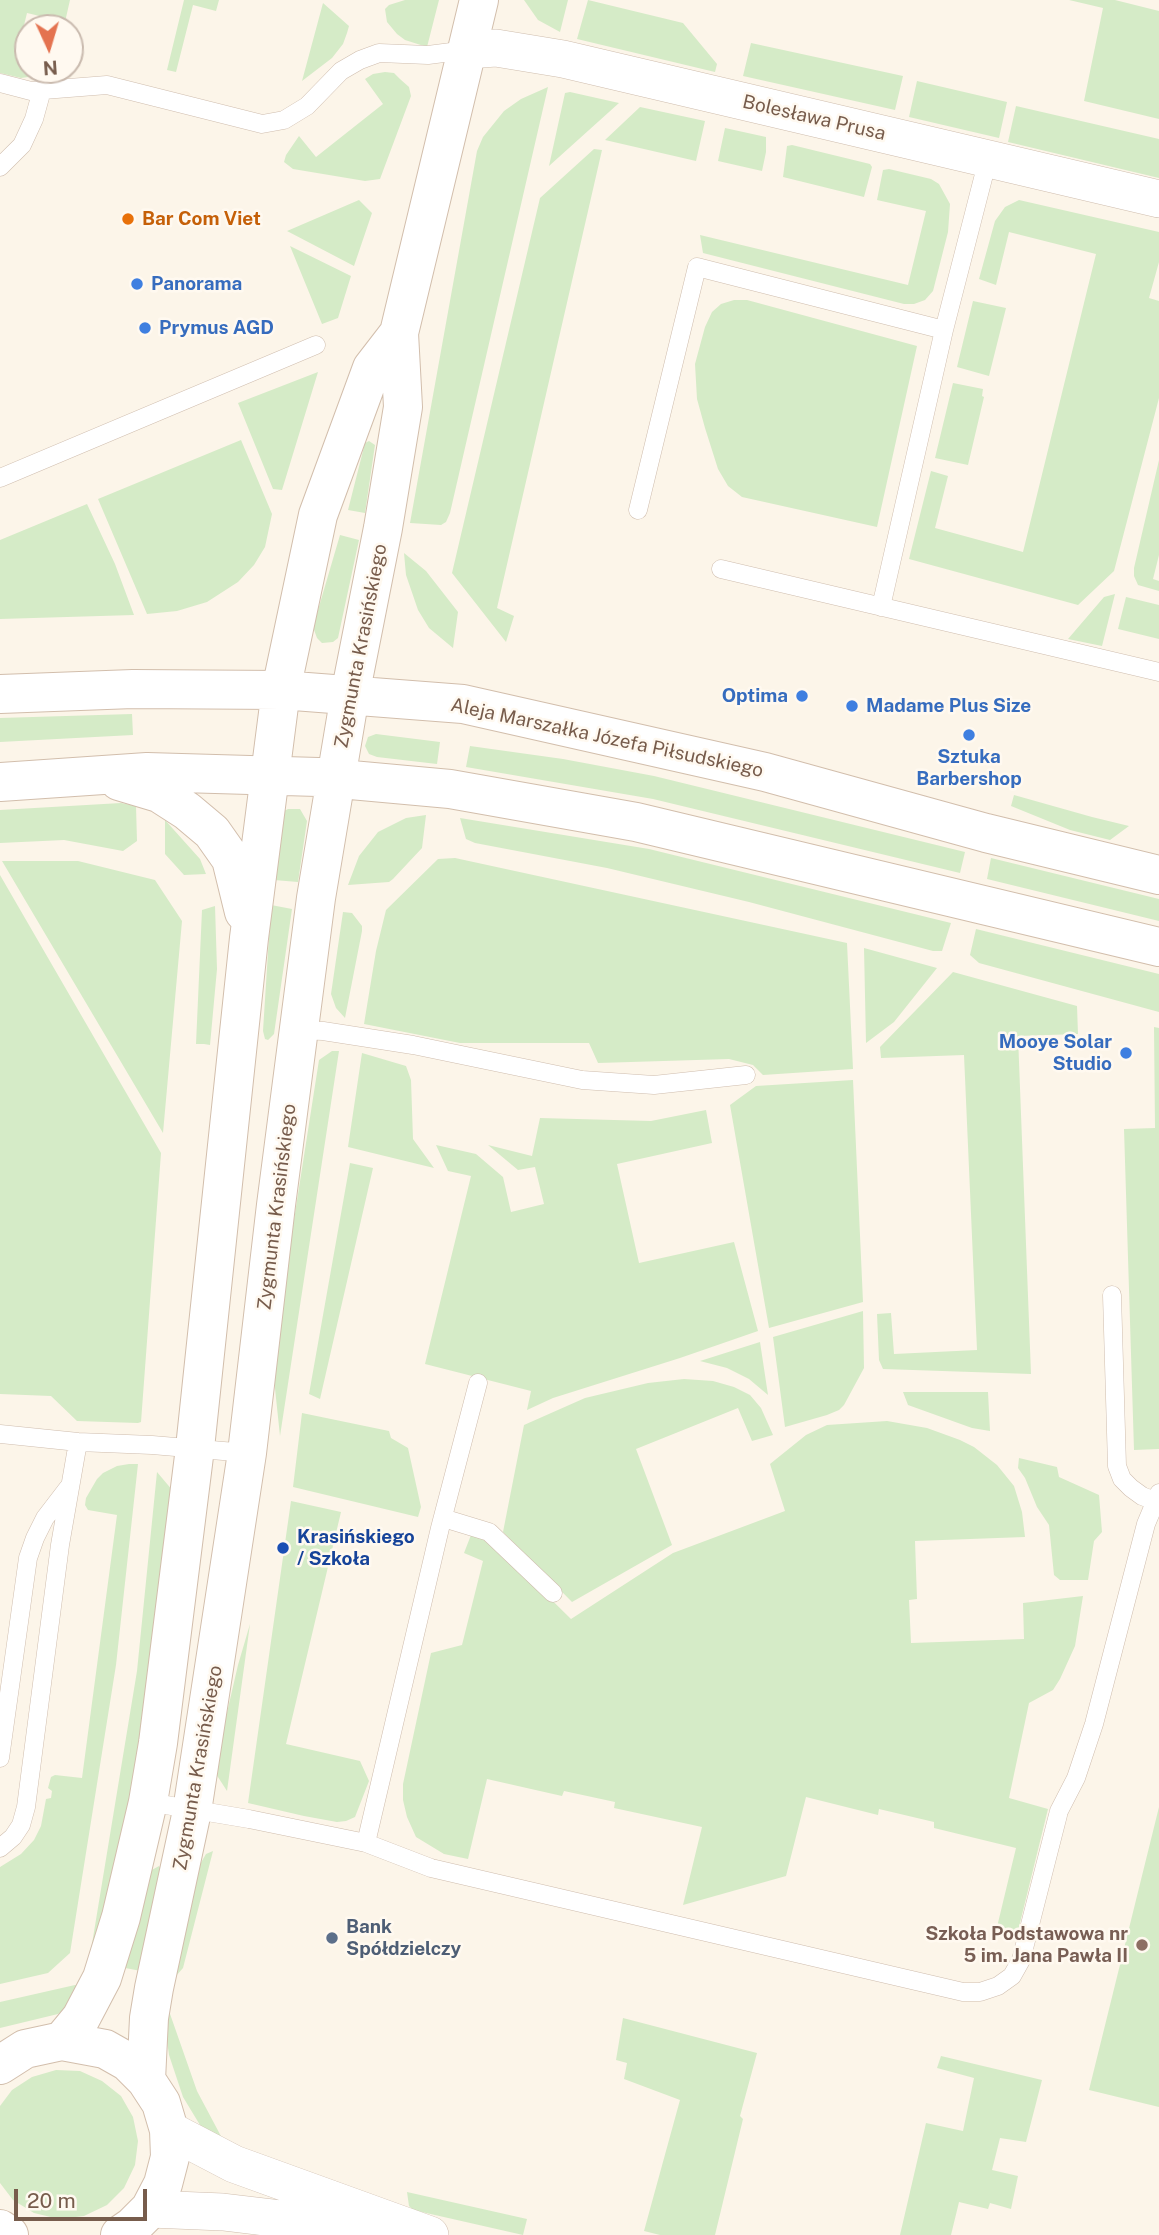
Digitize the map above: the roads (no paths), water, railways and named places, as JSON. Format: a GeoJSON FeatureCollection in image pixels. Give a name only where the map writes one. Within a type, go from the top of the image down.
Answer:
{"type":"FeatureCollection","features":[{"type":"Feature","properties":{"kind":"street","name":"Zygmunta Krasińskiego"},"geometry":{"type":"LineString","coordinates":[[146,2080],[149,2018],[192,1811],[247,1453],[316,898],[403,407],[399,333],[479,0]]}},
{"type":"Feature","properties":{"kind":"street","name":"Bolesława Prusa"},"geometry":{"type":"LineString","coordinates":[[467,50],[496,48],[563,59],[1159,199]]}},
{"type":"Feature","properties":{"kind":"street","name":"Zygmunta Krasińskiego"},"geometry":{"type":"LineString","coordinates":[[62,2041],[81,2018],[103,1978],[121,1917],[148,1802],[158,1743],[195,1448],[249,938],[281,690],[318,515],[372,368],[399,333]]}},
{"type":"Feature","properties":{"kind":"street","name":"Aleja Marszałka Józefa Piłsudskiego"},"geometry":{"type":"LineString","coordinates":[[0,694],[133,689],[281,690],[463,704],[765,772],[986,833],[1159,875]]}},
{"type":"Feature","properties":{"kind":"street"},"geometry":{"type":"LineString","coordinates":[[0,782],[147,772],[272,775],[450,789],[636,822],[1159,947]]}},
{"type":"Feature","properties":{"kind":"street"},"geometry":{"type":"LineString","coordinates":[[93,776],[159,793],[212,832],[231,859],[249,938]]}},
{"type":"Feature","properties":{"kind":"street"},"geometry":{"type":"LineString","coordinates":[[0,2065],[25,2049],[62,2041],[105,2049],[128,2062],[146,2080],[161,2104],[169,2130],[170,2157],[163,2184],[134,2226]]}},
{"type":"Feature","properties":{"kind":"street"},"geometry":{"type":"LineString","coordinates":[[169,2130],[234,2164],[430,2235]]}},
{"type":"Feature","properties":{"kind":"street"},"geometry":{"type":"LineString","coordinates":[[134,2226],[223,2212],[418,2235]]}},
{"type":"Feature","properties":{"kind":"street"},"geometry":{"type":"LineString","coordinates":[[0,2229],[9,2235]]}},
{"type":"Feature","properties":{"kind":"lane"},"geometry":{"type":"LineString","coordinates":[[0,83],[31,91],[107,85],[262,124],[284,120],[307,106],[341,71],[379,53],[428,55],[467,50]]}},
{"type":"Feature","properties":{"kind":"lane"},"geometry":{"type":"LineString","coordinates":[[0,167],[22,145],[34,119],[42,90]]}},
{"type":"Feature","properties":{"kind":"lane"},"geometry":{"type":"LineString","coordinates":[[881,607],[944,330],[988,159]]}},
{"type":"Feature","properties":{"kind":"lane"},"geometry":{"type":"LineString","coordinates":[[638,510],[696,267],[944,330]]}},
{"type":"Feature","properties":{"kind":"lane"},"geometry":{"type":"LineString","coordinates":[[0,478],[316,345]]}},
{"type":"Feature","properties":{"kind":"lane"},"geometry":{"type":"LineString","coordinates":[[721,569],[1159,672]]}},
{"type":"Feature","properties":{"kind":"lane"},"geometry":{"type":"LineString","coordinates":[[298,1030],[323,1031],[413,1045],[582,1080],[654,1085],[746,1075]]}},
{"type":"Feature","properties":{"kind":"lane"},"geometry":{"type":"LineString","coordinates":[[148,1802],[249,1818],[366,1843],[431,1868],[963,1992],[980,1992],[998,1986],[1012,1976],[1021,1960],[1059,1813],[1076,1778],[1094,1724],[1146,1524],[1157,1497],[1142,1496],[1130,1488],[1122,1479],[1117,1466],[1112,1295]]}},
{"type":"Feature","properties":{"kind":"lane"},"geometry":{"type":"LineString","coordinates":[[366,1843],[478,1383]]}},
{"type":"Feature","properties":{"kind":"lane"},"geometry":{"type":"LineString","coordinates":[[0,1434],[247,1453]]}},
{"type":"Feature","properties":{"kind":"lane"},"geometry":{"type":"LineString","coordinates":[[0,1848],[13,1837],[21,1825],[26,1807],[60,1545],[78,1442]]}},
{"type":"Feature","properties":{"kind":"lane"},"geometry":{"type":"LineString","coordinates":[[0,1758],[28,1558],[45,1518],[72,1482]]}},
{"type":"Feature","properties":{"kind":"lane"},"geometry":{"type":"LineString","coordinates":[[443,1518],[489,1532],[552,1592]]}},
{"type":"Feature","properties":{"kind":"place","name":"Bar Com Viet"},"geometry":{"type":"Point","coordinates":[128,219]}},
{"type":"Feature","properties":{"kind":"place","name":"Panorama"},"geometry":{"type":"Point","coordinates":[137,284]}},
{"type":"Feature","properties":{"kind":"place","name":"Prymus AGD"},"geometry":{"type":"Point","coordinates":[145,328]}},
{"type":"Feature","properties":{"kind":"place","name":"Optima"},"geometry":{"type":"Point","coordinates":[802,696]}},
{"type":"Feature","properties":{"kind":"place","name":"Madame Plus Size"},"geometry":{"type":"Point","coordinates":[852,706]}},
{"type":"Feature","properties":{"kind":"place","name":"Sztuka Barbershop"},"geometry":{"type":"Point","coordinates":[969,735]}},
{"type":"Feature","properties":{"kind":"place","name":"Mooye Solar Studio"},"geometry":{"type":"Point","coordinates":[1126,1053]}},
{"type":"Feature","properties":{"kind":"place","name":"Krasińskiego / Szkoła"},"geometry":{"type":"Point","coordinates":[283,1548]}},
{"type":"Feature","properties":{"kind":"place","name":"Bank Spółdzielczy"},"geometry":{"type":"Point","coordinates":[332,1938]}},
{"type":"Feature","properties":{"kind":"place","name":"Szkoła Podstawowa nr 5 im. Jana Pawła II"},"geometry":{"type":"Point","coordinates":[1142,1945]}}]}
